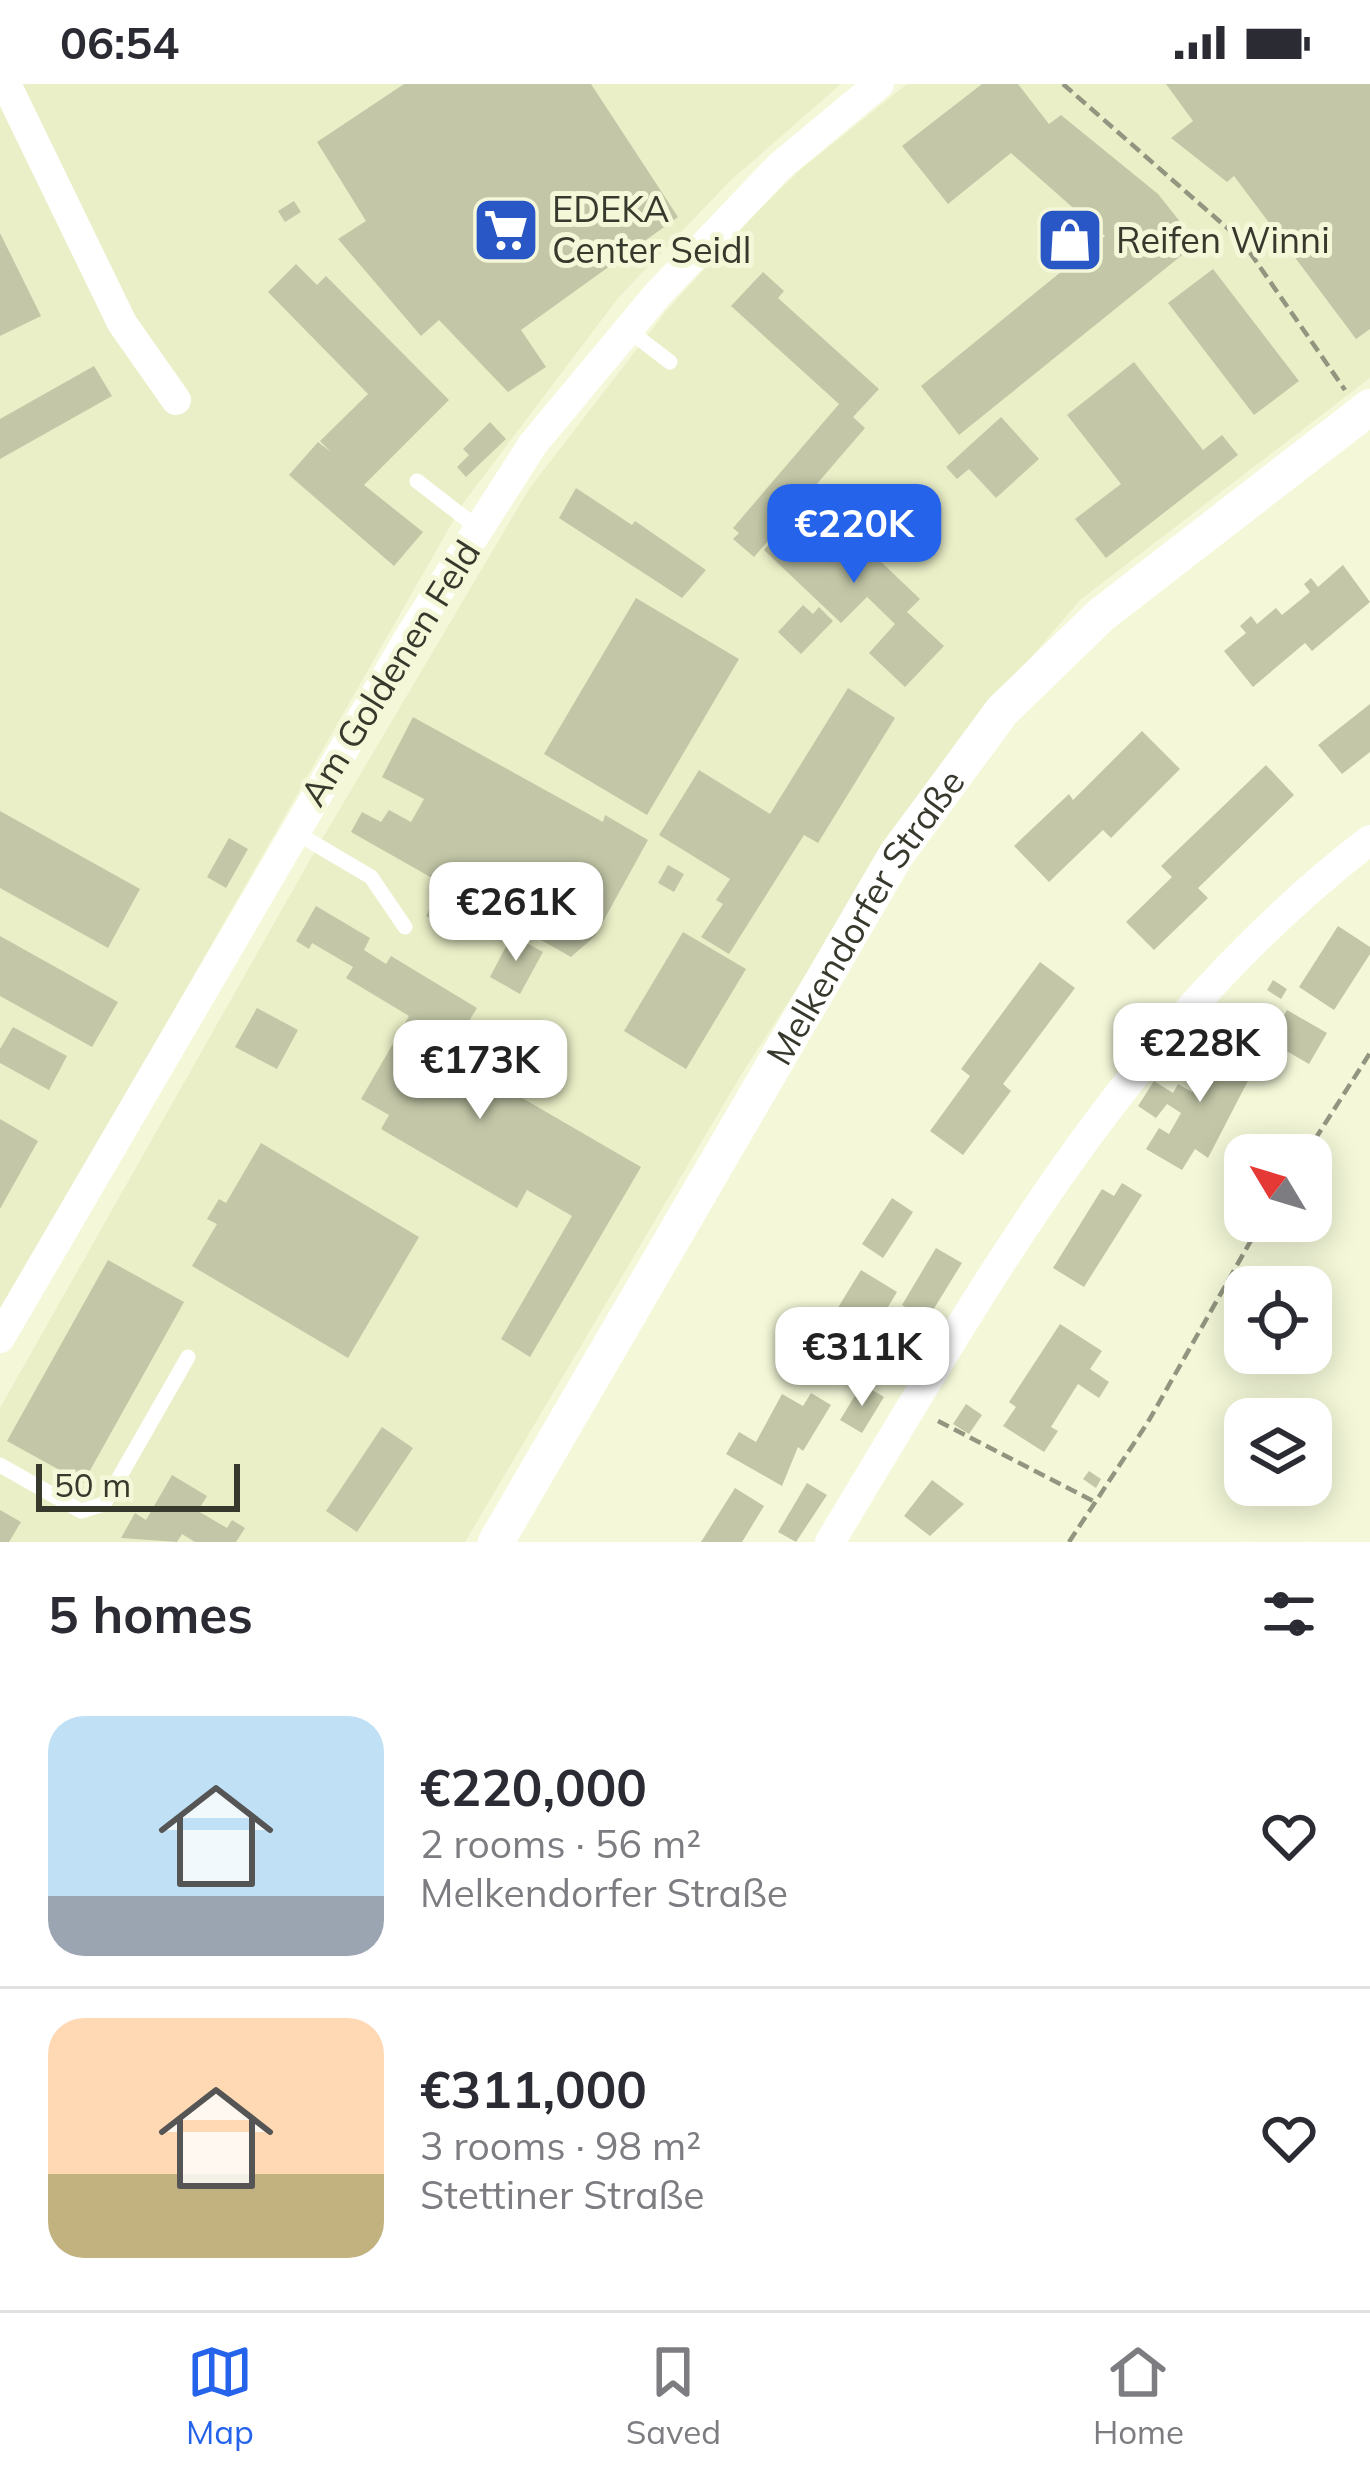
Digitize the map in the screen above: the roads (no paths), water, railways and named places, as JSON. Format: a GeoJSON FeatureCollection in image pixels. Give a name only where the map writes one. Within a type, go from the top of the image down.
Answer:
{"type":"FeatureCollection","features":[{"type":"Feature","properties":{"kind":"street"},"geometry":{"type":"LineString","coordinates":[[6,84],[122,323],[176,400]]}},
{"type":"Feature","properties":{"kind":"street","name":"Am Goldenen Feld"},"geometry":{"type":"LineString","coordinates":[[0,1337],[293,831],[533,444],[628,329],[780,166],[879,84]]}},
{"type":"Feature","properties":{"kind":"street","name":"Melkendorfer Straße"},"geometry":{"type":"LineString","coordinates":[[496,1542],[896,855],[1003,711],[1101,615],[1370,407]]}},
{"type":"Feature","properties":{"kind":"street"},"geometry":{"type":"LineString","coordinates":[[830,1542],[1030,1213],[1091,1124],[1240,956],[1370,840]]}},
{"type":"Feature","properties":{"kind":"lane"},"geometry":{"type":"LineString","coordinates":[[628,329],[670,362]]}},
{"type":"Feature","properties":{"kind":"lane"},"geometry":{"type":"LineString","coordinates":[[417,481],[478,529]]}},
{"type":"Feature","properties":{"kind":"lane"},"geometry":{"type":"LineString","coordinates":[[293,831],[371,878],[406,927]]}},
{"type":"Feature","properties":{"kind":"lane"},"geometry":{"type":"LineString","coordinates":[[0,1465],[81,1511],[104,1504],[188,1357]]}},
{"type":"Feature","properties":{"kind":"place","name":"EDEKA Center Seidl"},"geometry":{"type":"Point","coordinates":[506,230]}},
{"type":"Feature","properties":{"kind":"place","name":"Reifen Winni"},"geometry":{"type":"Point","coordinates":[1070,240]}}]}
